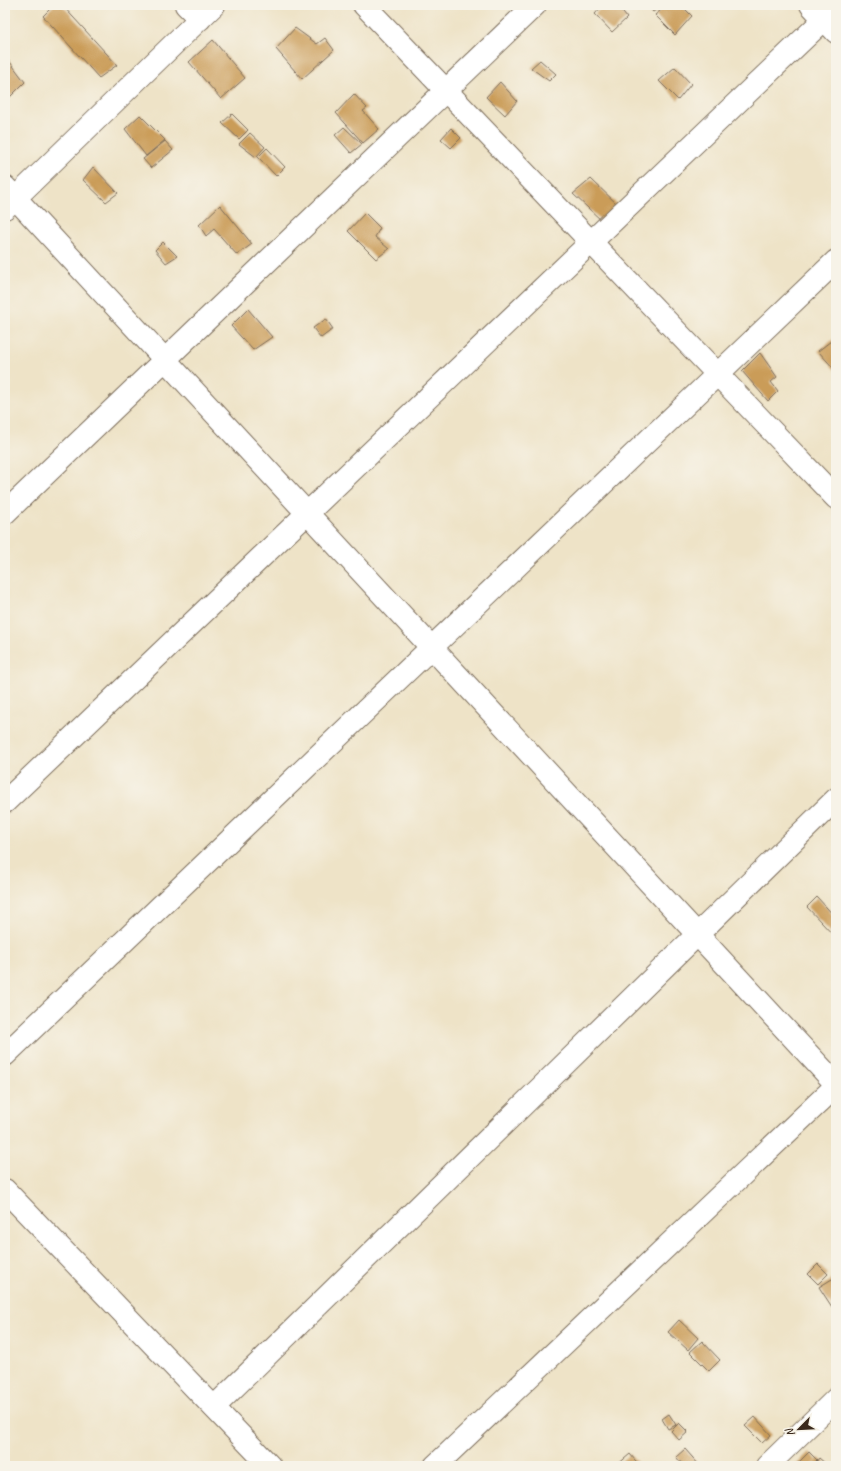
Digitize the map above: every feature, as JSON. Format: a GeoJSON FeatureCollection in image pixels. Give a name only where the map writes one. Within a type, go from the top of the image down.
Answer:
{"type":"FeatureCollection","features":[{"type":"Feature","properties":{"kind":"street"},"geometry":{"type":"LineString","coordinates":[[364,5],[836,498]]}},
{"type":"Feature","properties":{"kind":"street"},"geometry":{"type":"LineString","coordinates":[[5,513],[535,5]]}},
{"type":"Feature","properties":{"kind":"street"},"geometry":{"type":"LineString","coordinates":[[200,10],[8,198],[164,359],[836,1085],[435,1466]]}},
{"type":"Feature","properties":{"kind":"street"},"geometry":{"type":"LineString","coordinates":[[5,802],[827,16]]}},
{"type":"Feature","properties":{"kind":"street"},"geometry":{"type":"LineString","coordinates":[[5,1055],[836,260]]}},
{"type":"Feature","properties":{"kind":"street"},"geometry":{"type":"LineString","coordinates":[[214,1408],[836,799]]}},
{"type":"Feature","properties":{"kind":"street"},"geometry":{"type":"LineString","coordinates":[[5,1190],[270,1466]]}},
{"type":"Feature","properties":{"kind":"street"},"geometry":{"type":"LineString","coordinates":[[767,1466],[836,1398]]}},
{"type":"Feature","properties":{"kind":"building"},"geometry":{"type":"Polygon","coordinates":[[[54,5],[62,5],[117,65],[99,78],[43,16],[54,5]]]}},
{"type":"Feature","properties":{"kind":"building"},"geometry":{"type":"Polygon","coordinates":[[[603,5],[617,5],[627,18],[612,32],[595,14],[603,5]]]}},
{"type":"Feature","properties":{"kind":"building"},"geometry":{"type":"Polygon","coordinates":[[[646,5],[663,5],[653,12],[646,5]]]}},
{"type":"Feature","properties":{"kind":"building"},"geometry":{"type":"Polygon","coordinates":[[[667,5],[681,5],[692,16],[675,35],[655,15],[667,5]]]}},
{"type":"Feature","properties":{"kind":"building"},"geometry":{"type":"Polygon","coordinates":[[[295,28],[317,44],[325,38],[334,50],[302,79],[276,49],[295,28]]]}},
{"type":"Feature","properties":{"kind":"building"},"geometry":{"type":"Polygon","coordinates":[[[213,40],[245,78],[221,99],[189,62],[213,40]]]}},
{"type":"Feature","properties":{"kind":"building"},"geometry":{"type":"Polygon","coordinates":[[[7,58],[25,82],[9,98],[5,94],[5,59],[7,58]]]}},
{"type":"Feature","properties":{"kind":"building"},"geometry":{"type":"Polygon","coordinates":[[[540,60],[556,74],[549,81],[531,68],[540,60]]]}},
{"type":"Feature","properties":{"kind":"building"},"geometry":{"type":"Polygon","coordinates":[[[675,67],[691,84],[678,100],[659,81],[675,67]]]}},
{"type":"Feature","properties":{"kind":"building"},"geometry":{"type":"Polygon","coordinates":[[[500,82],[517,101],[505,115],[486,97],[500,82]]]}},
{"type":"Feature","properties":{"kind":"building"},"geometry":{"type":"Polygon","coordinates":[[[354,94],[367,108],[363,111],[379,129],[363,143],[336,113],[354,94]]]}},
{"type":"Feature","properties":{"kind":"building"},"geometry":{"type":"Polygon","coordinates":[[[232,114],[248,130],[239,139],[222,123],[232,114]]]}},
{"type":"Feature","properties":{"kind":"building"},"geometry":{"type":"Polygon","coordinates":[[[140,115],[165,140],[146,156],[125,129],[140,115]]]}},
{"type":"Feature","properties":{"kind":"building"},"geometry":{"type":"Polygon","coordinates":[[[344,127],[362,144],[351,153],[335,135],[344,127]]]}},
{"type":"Feature","properties":{"kind":"building"},"geometry":{"type":"Polygon","coordinates":[[[451,128],[461,138],[451,148],[441,139],[451,128]]]}},
{"type":"Feature","properties":{"kind":"building"},"geometry":{"type":"Polygon","coordinates":[[[250,133],[265,147],[256,157],[239,144],[250,133]]]}},
{"type":"Feature","properties":{"kind":"building"},"geometry":{"type":"Polygon","coordinates":[[[165,141],[173,150],[151,168],[143,159],[165,141]]]}},
{"type":"Feature","properties":{"kind":"building"},"geometry":{"type":"Polygon","coordinates":[[[267,148],[285,167],[276,176],[258,157],[267,148]]]}},
{"type":"Feature","properties":{"kind":"building"},"geometry":{"type":"Polygon","coordinates":[[[93,167],[118,193],[106,202],[83,180],[93,167]]]}},
{"type":"Feature","properties":{"kind":"building"},"geometry":{"type":"Polygon","coordinates":[[[591,179],[620,207],[602,221],[573,194],[591,179]]]}},
{"type":"Feature","properties":{"kind":"building"},"geometry":{"type":"Polygon","coordinates":[[[220,205],[252,244],[237,255],[214,229],[206,236],[199,225],[220,205]]]}},
{"type":"Feature","properties":{"kind":"building"},"geometry":{"type":"Polygon","coordinates":[[[365,213],[380,228],[375,237],[389,249],[376,259],[348,231],[365,213]]]}},
{"type":"Feature","properties":{"kind":"building"},"geometry":{"type":"Polygon","coordinates":[[[163,242],[177,256],[166,263],[155,250],[163,242]]]}},
{"type":"Feature","properties":{"kind":"building"},"geometry":{"type":"Polygon","coordinates":[[[248,309],[272,337],[253,350],[231,326],[248,309]]]}},
{"type":"Feature","properties":{"kind":"building"},"geometry":{"type":"Polygon","coordinates":[[[326,319],[333,329],[321,338],[313,328],[326,319]]]}},
{"type":"Feature","properties":{"kind":"building"},"geometry":{"type":"Polygon","coordinates":[[[835,338],[836,339],[836,371],[818,351],[835,338]]]}},
{"type":"Feature","properties":{"kind":"building"},"geometry":{"type":"Polygon","coordinates":[[[760,353],[777,377],[771,382],[778,391],[768,401],[742,371],[760,353]]]}},
{"type":"Feature","properties":{"kind":"building"},"geometry":{"type":"Polygon","coordinates":[[[817,897],[836,918],[836,938],[807,907],[817,897]]]}},
{"type":"Feature","properties":{"kind":"building"},"geometry":{"type":"Polygon","coordinates":[[[818,1264],[828,1274],[818,1284],[808,1274],[818,1264]]]}},
{"type":"Feature","properties":{"kind":"building"},"geometry":{"type":"Polygon","coordinates":[[[832,1279],[836,1286],[836,1304],[832,1307],[819,1287],[832,1279]]]}},
{"type":"Feature","properties":{"kind":"building"},"geometry":{"type":"Polygon","coordinates":[[[679,1320],[698,1338],[688,1350],[668,1332],[679,1320]]]}},
{"type":"Feature","properties":{"kind":"building"},"geometry":{"type":"Polygon","coordinates":[[[702,1341],[720,1360],[709,1371],[690,1352],[702,1341]]]}},
{"type":"Feature","properties":{"kind":"building"},"geometry":{"type":"Polygon","coordinates":[[[669,1414],[676,1425],[668,1429],[662,1419],[669,1414]]]}},
{"type":"Feature","properties":{"kind":"building"},"geometry":{"type":"Polygon","coordinates":[[[755,1417],[771,1435],[762,1443],[745,1426],[755,1417]]]}},
{"type":"Feature","properties":{"kind":"building"},"geometry":{"type":"Polygon","coordinates":[[[679,1423],[688,1432],[679,1440],[671,1431],[679,1423]]]}},
{"type":"Feature","properties":{"kind":"building"},"geometry":{"type":"Polygon","coordinates":[[[685,1449],[700,1466],[684,1466],[676,1457],[685,1449]]]}},
{"type":"Feature","properties":{"kind":"building"},"geometry":{"type":"Polygon","coordinates":[[[809,1452],[817,1460],[811,1466],[795,1466],[809,1452]]]}},
{"type":"Feature","properties":{"kind":"building"},"geometry":{"type":"Polygon","coordinates":[[[630,1454],[640,1466],[617,1465],[630,1454]]]}},
{"type":"Feature","properties":{"kind":"building"},"geometry":{"type":"Polygon","coordinates":[[[819,1458],[826,1464],[824,1466],[813,1466],[819,1458]]]}}]}
